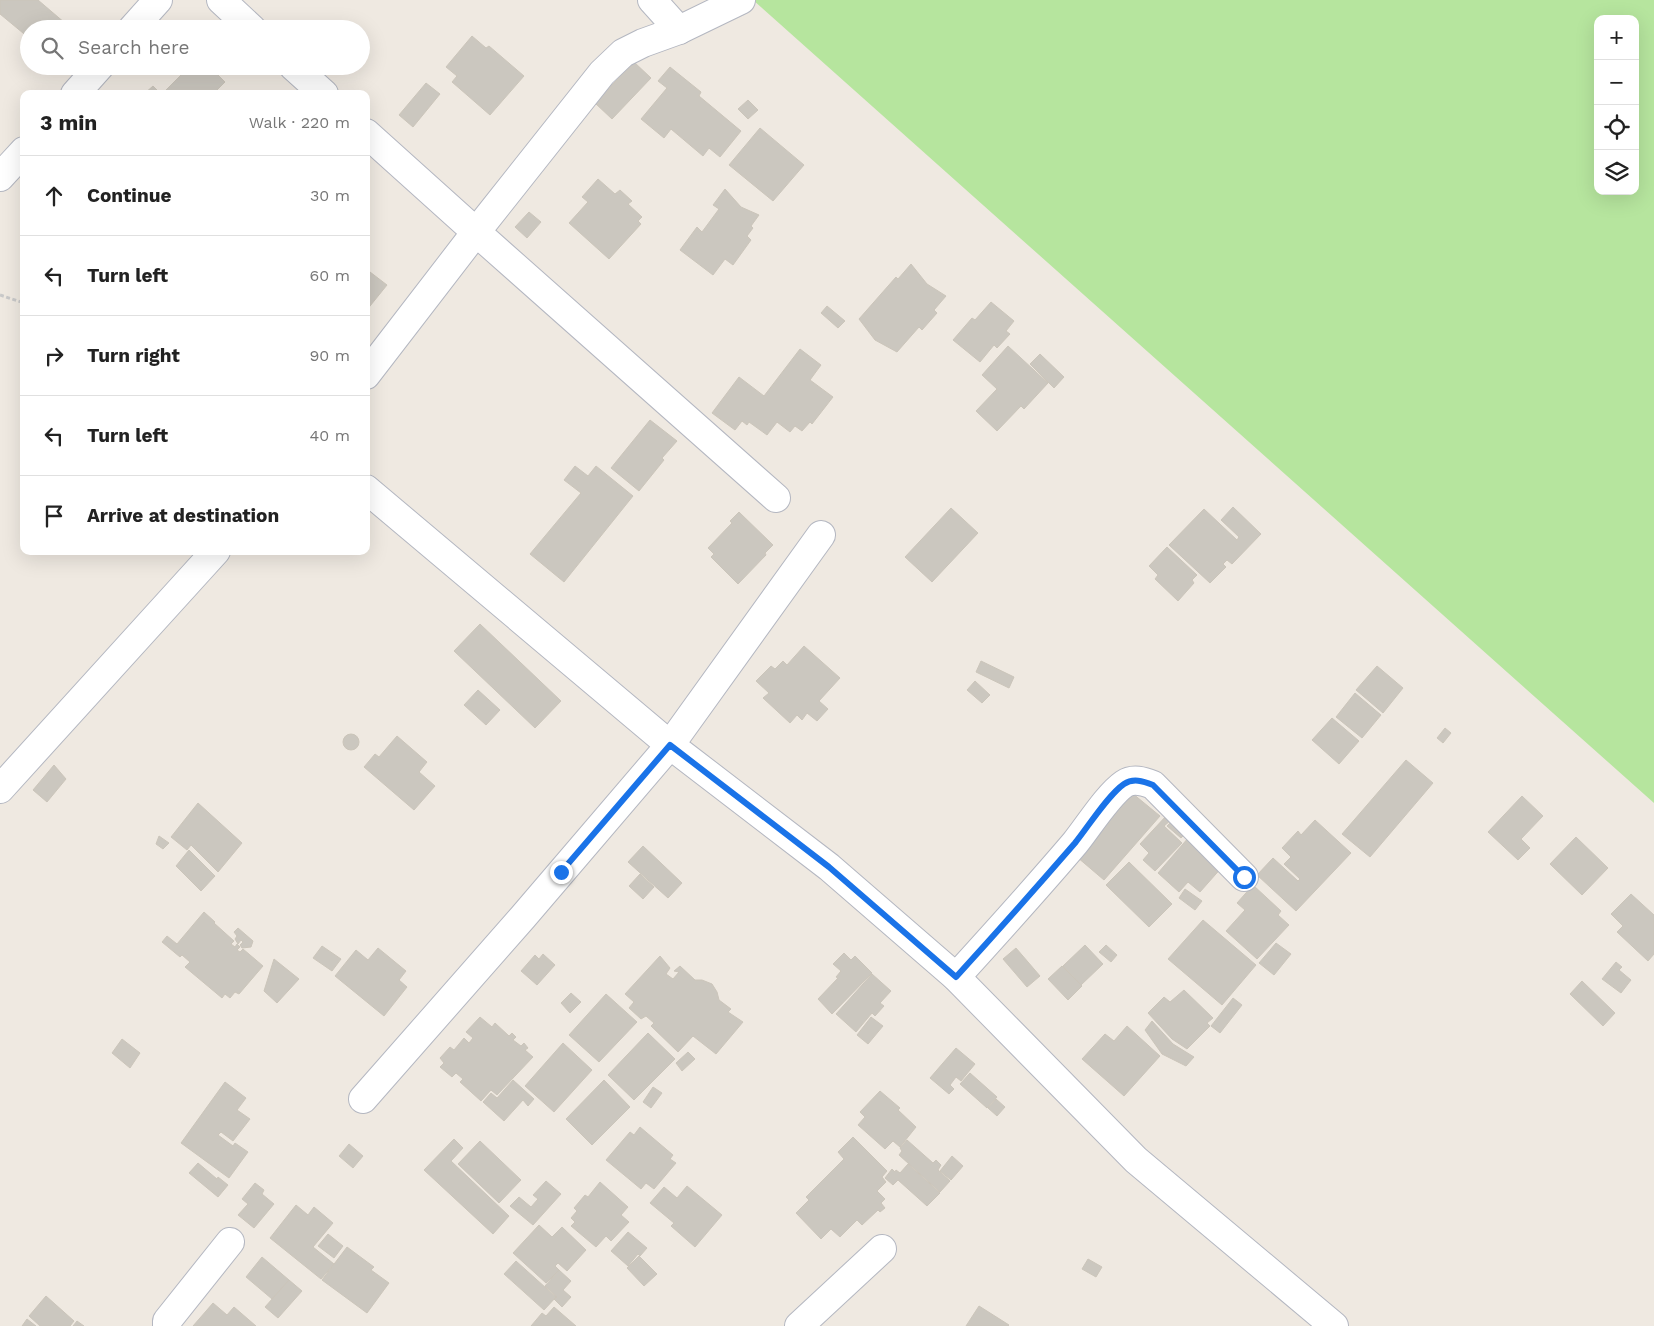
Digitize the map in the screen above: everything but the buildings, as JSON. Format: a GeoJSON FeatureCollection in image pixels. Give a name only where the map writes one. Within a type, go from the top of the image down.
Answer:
{"type":"FeatureCollection","features":[{"type":"Feature","properties":{"kind":"street"},"geometry":{"type":"LineString","coordinates":[[140,20],[158,0]]}},
{"type":"Feature","properties":{"kind":"street"},"geometry":{"type":"LineString","coordinates":[[221,0],[242,20]]}},
{"type":"Feature","properties":{"kind":"street"},"geometry":{"type":"LineString","coordinates":[[652,0],[679,30]]}},
{"type":"Feature","properties":{"kind":"street"},"geometry":{"type":"LineString","coordinates":[[370,370],[476,232],[609,67],[623,53],[643,42],[679,30],[741,0]]}},
{"type":"Feature","properties":{"kind":"street"},"geometry":{"type":"LineString","coordinates":[[79,90],[92,75]]}},
{"type":"Feature","properties":{"kind":"street"},"geometry":{"type":"LineString","coordinates":[[303,75],[320,90]]}},
{"type":"Feature","properties":{"kind":"street"},"geometry":{"type":"LineString","coordinates":[[370,136],[776,498]]}},
{"type":"Feature","properties":{"kind":"street"},"geometry":{"type":"LineString","coordinates":[[0,177],[20,155]]}},
{"type":"Feature","properties":{"kind":"street"},"geometry":{"type":"LineString","coordinates":[[370,492],[670,745],[829,867],[956,977],[1136,1160],[1334,1326]]}},
{"type":"Feature","properties":{"kind":"street"},"geometry":{"type":"LineString","coordinates":[[363,1099],[523,917],[670,745],[821,535]]}},
{"type":"Feature","properties":{"kind":"street"},"geometry":{"type":"LineString","coordinates":[[0,789],[212,555]]}},
{"type":"Feature","properties":{"kind":"street"},"geometry":{"type":"LineString","coordinates":[[956,977],[1033,892],[1114,794],[1124,784],[1132,780],[1143,781],[1153,785],[1244,877]]}},
{"type":"Feature","properties":{"kind":"street"},"geometry":{"type":"LineString","coordinates":[[167,1326],[167,1321],[230,1242]]}},
{"type":"Feature","properties":{"kind":"street"},"geometry":{"type":"LineString","coordinates":[[799,1326],[882,1250]]}},
{"type":"Feature","properties":{"kind":"path"},"geometry":{"type":"LineString","coordinates":[[0,295],[20,302]]}},
{"type":"Feature","properties":{"kind":"green space"},"geometry":{"type":"Polygon","coordinates":[[[753,0],[1654,0],[1654,803],[753,0]]]}},
{"type":"Feature","properties":{"kind":"route"},"geometry":{"type":"LineString","coordinates":[[561,872],[670,745],[829,867],[956,977],[1033,892],[1114,794],[1124,784],[1132,780],[1143,781],[1153,785],[1244,877]]}}]}
